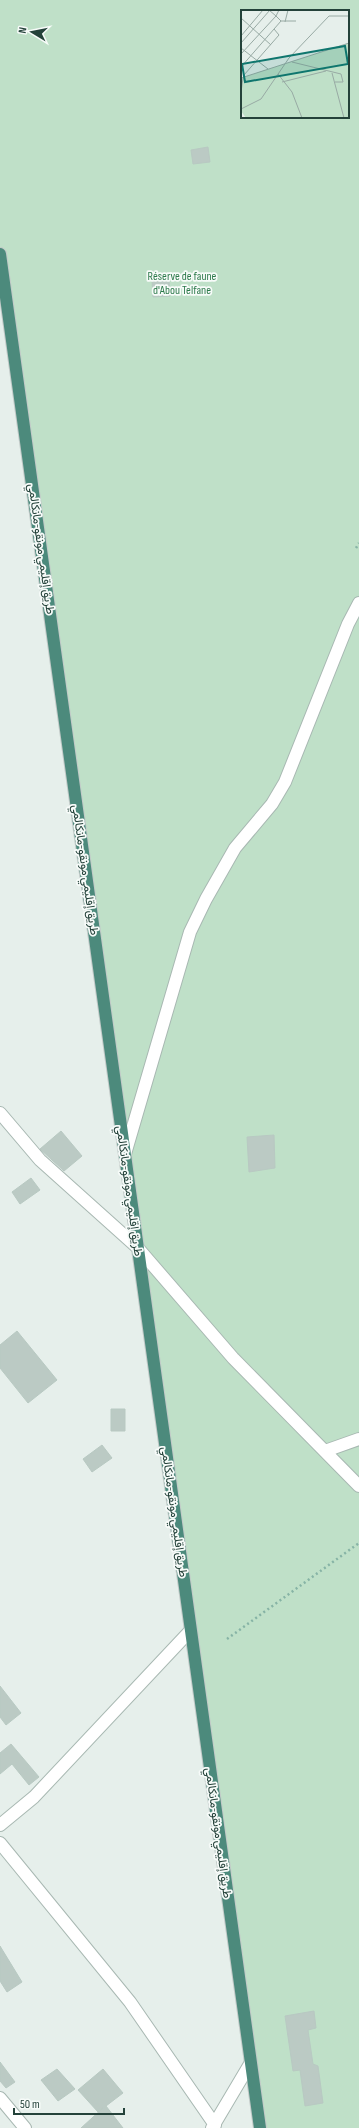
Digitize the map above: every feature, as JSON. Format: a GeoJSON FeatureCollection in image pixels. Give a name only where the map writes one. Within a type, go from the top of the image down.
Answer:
{"type":"FeatureCollection","features":[{"type":"Feature","properties":{"kind":"highway","name":"طريق إقليمي مونقو-مانكالمي"},"geometry":{"type":"LineString","coordinates":[[0,254],[260,2128]]}},
{"type":"Feature","properties":{"kind":"street"},"geometry":{"type":"LineString","coordinates":[[125,1154],[190,932],[206,899],[235,848],[272,804],[285,782],[348,624],[359,603]]}},
{"type":"Feature","properties":{"kind":"street"},"geometry":{"type":"LineString","coordinates":[[0,1113],[40,1160],[137,1247],[233,1358],[359,1486]]}},
{"type":"Feature","properties":{"kind":"street"},"geometry":{"type":"LineString","coordinates":[[325,1451],[359,1439]]}},
{"type":"Feature","properties":{"kind":"street"},"geometry":{"type":"LineString","coordinates":[[0,1825],[34,1798],[190,1631]]}},
{"type":"Feature","properties":{"kind":"street"},"geometry":{"type":"LineString","coordinates":[[0,1844],[130,2002],[213,2127],[250,2064]]}},
{"type":"Feature","properties":{"kind":"street"},"geometry":{"type":"LineString","coordinates":[[0,2098],[25,2128]]}},
{"type":"Feature","properties":{"kind":"path"},"geometry":{"type":"LineString","coordinates":[[356,548],[359,544]]}},
{"type":"Feature","properties":{"kind":"path"},"geometry":{"type":"LineString","coordinates":[[227,1639],[359,1543]]}},
{"type":"Feature","properties":{"kind":"green space","name":"Réserve de faune d'Abou Telfane"},"geometry":{"type":"Polygon","coordinates":[[[0,0],[359,0],[359,2128],[258,2128],[0,254],[0,0]]]}},
{"type":"Feature","properties":{"kind":"building"},"geometry":{"type":"Polygon","coordinates":[[[208,147],[210,162],[193,164],[191,150],[208,147]]]}},
{"type":"Feature","properties":{"kind":"building"},"geometry":{"type":"Polygon","coordinates":[[[152,280],[169,280],[170,296],[153,297],[152,280]]]}},
{"type":"Feature","properties":{"kind":"building"},"geometry":{"type":"Polygon","coordinates":[[[61,1131],[82,1156],[64,1171],[40,1149],[61,1131]]]}},
{"type":"Feature","properties":{"kind":"building"},"geometry":{"type":"Polygon","coordinates":[[[274,1135],[275,1168],[249,1172],[247,1137],[274,1135]]]}},
{"type":"Feature","properties":{"kind":"building"},"geometry":{"type":"Polygon","coordinates":[[[31,1178],[40,1190],[20,1204],[12,1192],[31,1178]]]}},
{"type":"Feature","properties":{"kind":"building"},"geometry":{"type":"Polygon","coordinates":[[[17,1331],[57,1380],[28,1403],[0,1368],[0,1345],[17,1331]]]}},
{"type":"Feature","properties":{"kind":"building"},"geometry":{"type":"Polygon","coordinates":[[[111,1409],[125,1409],[125,1431],[111,1431],[111,1409]]]}},
{"type":"Feature","properties":{"kind":"building"},"geometry":{"type":"Polygon","coordinates":[[[102,1445],[112,1458],[92,1472],[83,1459],[102,1445]]]}},
{"type":"Feature","properties":{"kind":"building"},"geometry":{"type":"Polygon","coordinates":[[[0,1686],[21,1713],[6,1725],[0,1717],[0,1686]]]}},
{"type":"Feature","properties":{"kind":"building"},"geometry":{"type":"Polygon","coordinates":[[[11,1744],[39,1777],[29,1785],[12,1764],[0,1774],[0,1753],[11,1744]]]}},
{"type":"Feature","properties":{"kind":"building"},"geometry":{"type":"Polygon","coordinates":[[[0,1946],[22,1982],[7,1992],[0,1981],[0,1946]]]}},
{"type":"Feature","properties":{"kind":"building"},"geometry":{"type":"Polygon","coordinates":[[[314,2011],[316,2028],[308,2030],[313,2064],[318,2066],[323,2103],[305,2106],[300,2070],[293,2071],[285,2016],[314,2011]]]}},
{"type":"Feature","properties":{"kind":"building"},"geometry":{"type":"Polygon","coordinates":[[[0,2062],[15,2082],[6,2088],[0,2081],[0,2062]]]}},
{"type":"Feature","properties":{"kind":"building"},"geometry":{"type":"Polygon","coordinates":[[[57,2069],[75,2089],[58,2101],[41,2080],[57,2069]]]}},
{"type":"Feature","properties":{"kind":"building"},"geometry":{"type":"Polygon","coordinates":[[[103,2069],[123,2093],[106,2106],[123,2128],[81,2128],[103,2108],[98,2112],[78,2090],[103,2069]]]}}]}
